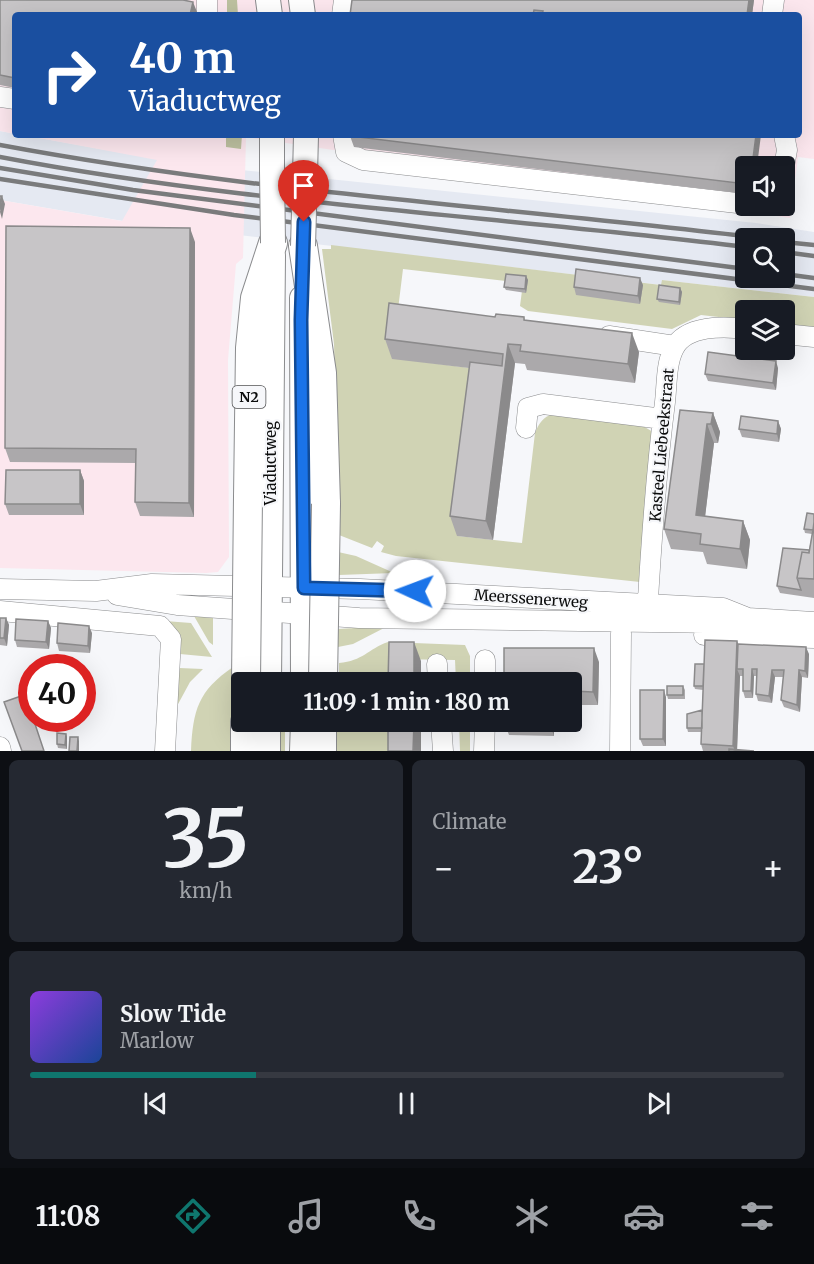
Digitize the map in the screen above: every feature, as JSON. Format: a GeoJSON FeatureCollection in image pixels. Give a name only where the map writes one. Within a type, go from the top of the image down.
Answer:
{"type":"FeatureCollection","features":[{"type":"Feature","properties":{"kind":"highway","name":"N2"},"geometry":{"type":"LineString","coordinates":[[246,672],[251,338],[259,283],[273,243]]}},
{"type":"Feature","properties":{"kind":"highway"},"geometry":{"type":"LineString","coordinates":[[303,246],[322,373],[326,504],[317,672]]}},
{"type":"Feature","properties":{"kind":"highway"},"geometry":{"type":"LineString","coordinates":[[245,732],[245,751]]}},
{"type":"Feature","properties":{"kind":"highway"},"geometry":{"type":"LineString","coordinates":[[322,732],[322,751]]}},
{"type":"Feature","properties":{"kind":"main road","name":"Viaductweg"},"geometry":{"type":"LineString","coordinates":[[268,672],[272,138]]}},
{"type":"Feature","properties":{"kind":"main road","name":"Viaductweg"},"geometry":{"type":"LineString","coordinates":[[306,138],[301,330],[304,614],[314,672]]}},
{"type":"Feature","properties":{"kind":"main road"},"geometry":{"type":"LineString","coordinates":[[268,732],[268,751]]}},
{"type":"Feature","properties":{"kind":"main road"},"geometry":{"type":"LineString","coordinates":[[302,751],[303,732]]}},
{"type":"Feature","properties":{"kind":"street"},"geometry":{"type":"LineString","coordinates":[[344,138],[346,152],[363,160],[735,203]]}},
{"type":"Feature","properties":{"kind":"street"},"geometry":{"type":"LineString","coordinates":[[785,138],[786,156]]}},
{"type":"Feature","properties":{"kind":"street"},"geometry":{"type":"LineString","coordinates":[[594,334],[675,346],[696,331],[735,327]]}},
{"type":"Feature","properties":{"kind":"street"},"geometry":{"type":"LineString","coordinates":[[795,335],[814,338]]}},
{"type":"Feature","properties":{"kind":"street","name":"Kasteel Liebeekstraat"},"geometry":{"type":"LineString","coordinates":[[647,613],[663,419],[670,361],[675,346]]}},
{"type":"Feature","properties":{"kind":"street"},"geometry":{"type":"LineString","coordinates":[[526,428],[528,408],[543,404],[663,419]]}},
{"type":"Feature","properties":{"kind":"street","name":"Meerssenerweg"},"geometry":{"type":"LineString","coordinates":[[0,589],[96,591],[152,585],[415,591],[647,613],[723,623],[748,618],[814,622]]}},
{"type":"Feature","properties":{"kind":"street","name":"Meerssenerweg"},"geometry":{"type":"LineString","coordinates":[[96,591],[177,605],[415,621],[647,613]]}},
{"type":"Feature","properties":{"kind":"street"},"geometry":{"type":"LineString","coordinates":[[0,611],[160,626],[171,639],[165,751]]}},
{"type":"Feature","properties":{"kind":"street","name":"Meerssenerweg"},"geometry":{"type":"LineString","coordinates":[[524,619],[535,632],[814,638]]}},
{"type":"Feature","properties":{"kind":"street"},"geometry":{"type":"LineString","coordinates":[[620,751],[621,633]]}},
{"type":"Feature","properties":{"kind":"street"},"geometry":{"type":"LineString","coordinates":[[485,660],[485,672]]}},
{"type":"Feature","properties":{"kind":"street"},"geometry":{"type":"LineString","coordinates":[[442,732],[443,751]]}},
{"type":"Feature","properties":{"kind":"street"},"geometry":{"type":"LineString","coordinates":[[484,751],[485,732]]}},
{"type":"Feature","properties":{"kind":"shaded area"},"geometry":{"type":"Polygon","coordinates":[[[0,0],[814,0],[814,159],[798,157],[795,180],[795,156],[735,156],[735,210],[253,138],[802,138],[802,12],[12,12],[12,133],[0,131],[0,0]]]}},
{"type":"Feature","properties":{"kind":"shaded area"},"geometry":{"type":"Polygon","coordinates":[[[0,131],[12,133],[12,138],[39,138],[157,159],[241,170],[788,228],[735,228],[735,288],[795,288],[795,229],[814,232],[814,297],[662,280],[662,285],[123,221],[0,200],[0,131]]]}},
{"type":"Feature","properties":{"kind":"shaded area"},"geometry":{"type":"Polygon","coordinates":[[[39,138],[246,138],[243,258],[236,264],[228,360],[229,557],[218,572],[206,573],[0,568],[0,200],[122,221],[157,160],[39,138]]]}},
{"type":"Feature","properties":{"kind":"green space"},"geometry":{"type":"Polygon","coordinates":[[[227,0],[237,0],[238,12],[227,12],[227,0]]]}},
{"type":"Feature","properties":{"kind":"green space"},"geometry":{"type":"Polygon","coordinates":[[[226,138],[242,138],[241,149],[226,147],[226,138]]]}},
{"type":"Feature","properties":{"kind":"green space"},"geometry":{"type":"Polygon","coordinates":[[[331,245],[661,285],[662,280],[814,297],[814,329],[795,326],[795,300],[735,300],[735,319],[701,315],[672,329],[528,311],[520,306],[523,283],[403,269],[392,358],[478,369],[458,536],[522,543],[535,433],[540,423],[547,417],[553,414],[638,423],[653,432],[640,582],[396,556],[381,552],[384,546],[377,541],[372,548],[339,535],[334,344],[322,249],[331,249],[331,245]]]}},
{"type":"Feature","properties":{"kind":"green space"},"geometry":{"type":"Polygon","coordinates":[[[338,552],[356,556],[394,573],[339,575],[338,552]]]}},
{"type":"Feature","properties":{"kind":"green space"},"geometry":{"type":"Polygon","coordinates":[[[194,616],[213,618],[213,645],[209,642],[194,616]]]}},
{"type":"Feature","properties":{"kind":"green space"},"geometry":{"type":"Polygon","coordinates":[[[165,621],[191,623],[212,657],[180,654],[180,638],[165,621]]]}},
{"type":"Feature","properties":{"kind":"green space"},"geometry":{"type":"Polygon","coordinates":[[[388,626],[353,644],[338,647],[338,629],[388,626]]]}},
{"type":"Feature","properties":{"kind":"green space"},"geometry":{"type":"Polygon","coordinates":[[[388,642],[465,645],[470,656],[470,672],[456,672],[455,660],[391,659],[391,672],[339,672],[339,663],[354,660],[388,642]]]}},
{"type":"Feature","properties":{"kind":"green space"},"geometry":{"type":"Polygon","coordinates":[[[233,667],[237,667],[237,672],[231,672],[231,732],[237,732],[237,751],[191,751],[193,724],[200,703],[212,684],[233,667]]]}},
{"type":"Feature","properties":{"kind":"green space"},"geometry":{"type":"Polygon","coordinates":[[[179,668],[203,669],[190,682],[177,706],[179,668]]]}},
{"type":"Feature","properties":{"kind":"green space"},"geometry":{"type":"Polygon","coordinates":[[[276,732],[285,732],[285,751],[276,751],[276,732]]]}},
{"type":"Feature","properties":{"kind":"green space"},"geometry":{"type":"Polygon","coordinates":[[[334,732],[391,732],[391,751],[334,751],[334,732]]]}},
{"type":"Feature","properties":{"kind":"green space"},"geometry":{"type":"Polygon","coordinates":[[[459,732],[470,732],[470,751],[460,751],[459,732]]]}},
{"type":"Feature","properties":{"kind":"building"},"geometry":{"type":"Polygon","coordinates":[[[0,0],[183,0],[193,2],[191,12],[12,12],[12,77],[0,75],[0,0]]]}},
{"type":"Feature","properties":{"kind":"building"},"geometry":{"type":"Polygon","coordinates":[[[352,0],[749,0],[747,12],[543,12],[534,10],[534,12],[350,12],[352,0]]]}},
{"type":"Feature","properties":{"kind":"building"},"geometry":{"type":"Polygon","coordinates":[[[366,138],[756,138],[753,156],[735,156],[735,183],[366,138]]]}},
{"type":"Feature","properties":{"kind":"building"},"geometry":{"type":"Polygon","coordinates":[[[6,226],[190,228],[189,503],[135,502],[136,449],[5,448],[6,226]]]}},
{"type":"Feature","properties":{"kind":"building"},"geometry":{"type":"Polygon","coordinates":[[[576,269],[640,278],[638,296],[574,287],[576,269]]]}},
{"type":"Feature","properties":{"kind":"building"},"geometry":{"type":"Polygon","coordinates":[[[506,274],[526,276],[525,289],[504,287],[506,274]]]}},
{"type":"Feature","properties":{"kind":"building"},"geometry":{"type":"Polygon","coordinates":[[[659,285],[680,288],[679,302],[657,299],[659,285]]]}},
{"type":"Feature","properties":{"kind":"building"},"geometry":{"type":"Polygon","coordinates":[[[389,303],[495,317],[496,314],[524,317],[524,320],[632,333],[628,364],[520,351],[521,345],[508,344],[486,521],[450,516],[470,362],[502,366],[503,354],[385,339],[389,303]]]}},
{"type":"Feature","properties":{"kind":"building"},"geometry":{"type":"Polygon","coordinates":[[[708,352],[735,356],[735,360],[776,361],[773,383],[705,374],[708,352]]]}},
{"type":"Feature","properties":{"kind":"building"},"geometry":{"type":"Polygon","coordinates":[[[680,410],[713,413],[711,424],[707,424],[696,515],[743,521],[740,549],[700,544],[701,534],[664,529],[680,410]]]}},
{"type":"Feature","properties":{"kind":"building"},"geometry":{"type":"Polygon","coordinates":[[[741,416],[778,421],[777,434],[739,429],[741,416]]]}},
{"type":"Feature","properties":{"kind":"building"},"geometry":{"type":"Polygon","coordinates":[[[6,470],[80,470],[80,504],[5,504],[6,470]]]}},
{"type":"Feature","properties":{"kind":"building"},"geometry":{"type":"Polygon","coordinates":[[[807,513],[814,514],[813,530],[804,529],[807,513]]]}},
{"type":"Feature","properties":{"kind":"building"},"geometry":{"type":"Polygon","coordinates":[[[814,524],[814,579],[797,578],[802,552],[809,553],[814,524]]]}},
{"type":"Feature","properties":{"kind":"building"},"geometry":{"type":"Polygon","coordinates":[[[783,548],[809,550],[809,553],[802,552],[797,578],[801,590],[777,586],[783,548]]]}},
{"type":"Feature","properties":{"kind":"building"},"geometry":{"type":"Polygon","coordinates":[[[0,618],[6,618],[4,638],[0,638],[0,618]]]}},
{"type":"Feature","properties":{"kind":"building"},"geometry":{"type":"Polygon","coordinates":[[[16,619],[48,621],[46,642],[15,640],[16,619]]]}},
{"type":"Feature","properties":{"kind":"building"},"geometry":{"type":"Polygon","coordinates":[[[58,623],[89,626],[88,646],[57,643],[58,623]]]}},
{"type":"Feature","properties":{"kind":"building"},"geometry":{"type":"Polygon","coordinates":[[[705,640],[737,641],[733,746],[701,744],[705,640]]]}},
{"type":"Feature","properties":{"kind":"building"},"geometry":{"type":"Polygon","coordinates":[[[389,642],[414,642],[414,672],[388,672],[389,642]]]}},
{"type":"Feature","properties":{"kind":"building"},"geometry":{"type":"Polygon","coordinates":[[[738,644],[806,647],[805,671],[799,670],[797,705],[781,700],[784,670],[772,670],[769,696],[756,694],[757,669],[752,669],[751,691],[743,691],[743,669],[737,669],[738,644]]]}},
{"type":"Feature","properties":{"kind":"building"},"geometry":{"type":"Polygon","coordinates":[[[504,648],[594,648],[593,692],[582,691],[582,672],[504,672],[504,648]]]}},
{"type":"Feature","properties":{"kind":"building"},"geometry":{"type":"Polygon","coordinates":[[[695,664],[704,664],[703,686],[694,686],[695,664]]]}},
{"type":"Feature","properties":{"kind":"building"},"geometry":{"type":"Polygon","coordinates":[[[667,686],[683,686],[683,695],[667,695],[667,686]]]}},
{"type":"Feature","properties":{"kind":"building"},"geometry":{"type":"Polygon","coordinates":[[[640,690],[664,690],[663,739],[640,739],[640,690]]]}},
{"type":"Feature","properties":{"kind":"building"},"geometry":{"type":"Polygon","coordinates":[[[18,697],[18,732],[38,732],[44,751],[22,751],[4,702],[18,697]]]}},
{"type":"Feature","properties":{"kind":"building"},"geometry":{"type":"Polygon","coordinates":[[[702,710],[702,728],[687,728],[687,714],[702,710]]]}},
{"type":"Feature","properties":{"kind":"building"},"geometry":{"type":"Polygon","coordinates":[[[388,732],[414,732],[413,751],[388,751],[388,732]]]}},
{"type":"Feature","properties":{"kind":"building"},"geometry":{"type":"Polygon","coordinates":[[[57,733],[66,734],[65,745],[57,744],[57,733]]]}},
{"type":"Feature","properties":{"kind":"building"},"geometry":{"type":"Polygon","coordinates":[[[70,737],[78,737],[77,751],[69,751],[70,737]]]}},
{"type":"Feature","properties":{"kind":"building"},"geometry":{"type":"Polygon","coordinates":[[[729,749],[754,751],[729,751],[729,749]]]}},
{"type":"Feature","properties":{"kind":"railway"},"geometry":{"type":"LineString","coordinates":[[0,145],[94,161],[284,187],[735,235]]}},
{"type":"Feature","properties":{"kind":"railway"},"geometry":{"type":"LineString","coordinates":[[0,157],[185,187],[735,246]]}},
{"type":"Feature","properties":{"kind":"railway"},"geometry":{"type":"LineString","coordinates":[[0,168],[133,190],[735,268]]}},
{"type":"Feature","properties":{"kind":"railway"},"geometry":{"type":"LineString","coordinates":[[0,179],[234,215],[814,289]]}},
{"type":"Feature","properties":{"kind":"railway"},"geometry":{"type":"LineString","coordinates":[[795,243],[814,245]]}},
{"type":"Feature","properties":{"kind":"railway"},"geometry":{"type":"LineString","coordinates":[[795,253],[814,256]]}},
{"type":"Feature","properties":{"kind":"railway"},"geometry":{"type":"LineString","coordinates":[[795,275],[814,278]]}},
{"type":"Feature","properties":{"kind":"route"},"geometry":{"type":"LineString","coordinates":[[304,222],[301,320],[304,588],[415,591]]}}]}
